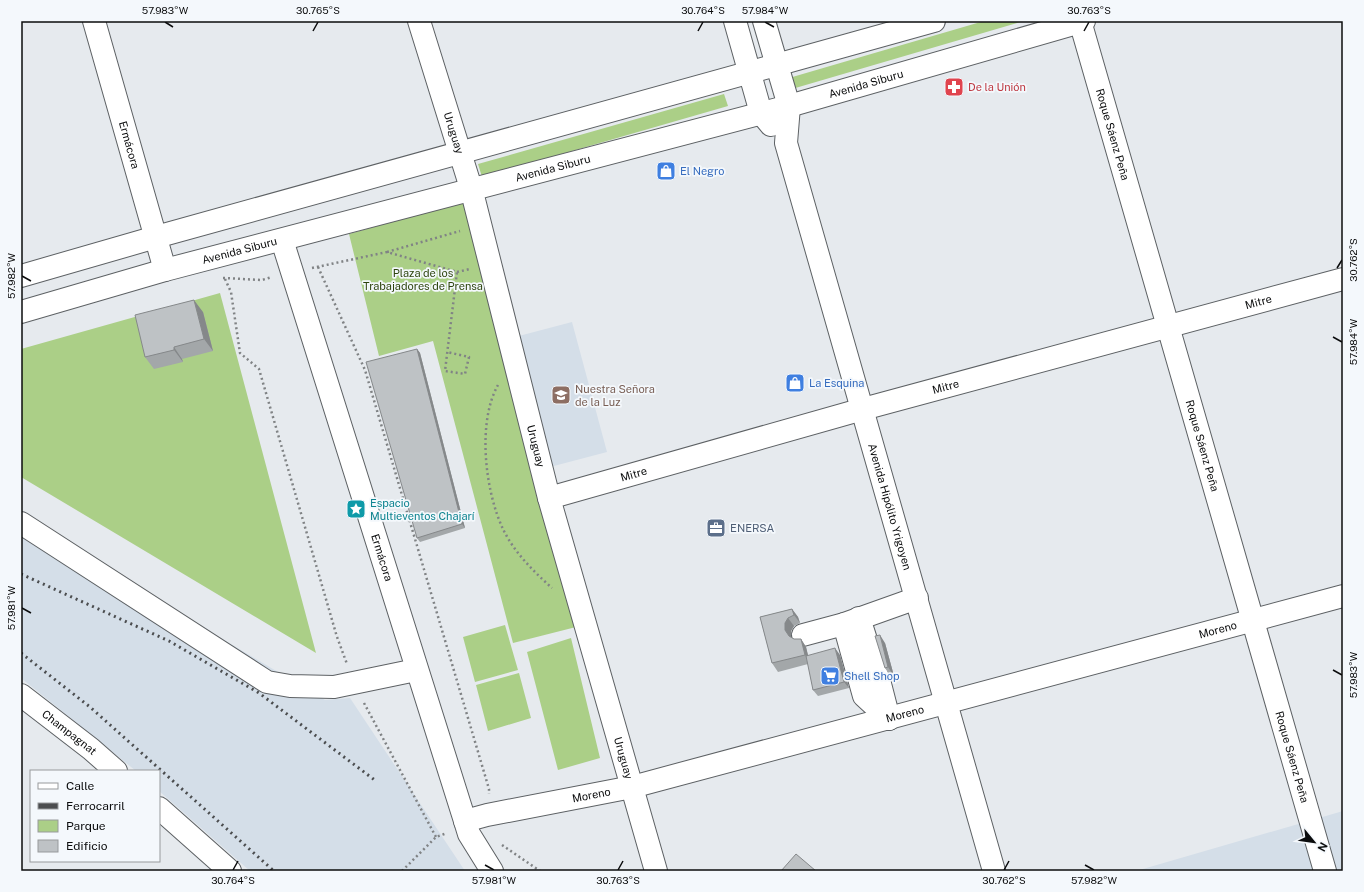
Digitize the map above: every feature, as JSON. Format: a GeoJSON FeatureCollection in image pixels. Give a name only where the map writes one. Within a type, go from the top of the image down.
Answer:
{"type":"FeatureCollection","features":[{"type":"Feature","properties":{"kind":"street","name":"Ermácora"},"geometry":{"type":"LineString","coordinates":[[94,21],[165,270]]}},
{"type":"Feature","properties":{"kind":"street","name":"Uruguay"},"geometry":{"type":"LineString","coordinates":[[419,21],[471,188],[550,498],[656,871]]}},
{"type":"Feature","properties":{"kind":"street","name":"Avenida Hipólito Yrigoyen"},"geometry":{"type":"LineString","coordinates":[[735,21],[761,113],[786,143]]}},
{"type":"Feature","properties":{"kind":"street","name":"Avenida Hipólito Yrigoyen"},"geometry":{"type":"LineString","coordinates":[[764,21],[776,65],[790,106],[786,143],[994,871]]}},
{"type":"Feature","properties":{"kind":"street"},"geometry":{"type":"LineString","coordinates":[[21,276],[156,237],[934,21]]}},
{"type":"Feature","properties":{"kind":"street","name":"Avenida Siburu"},"geometry":{"type":"LineString","coordinates":[[21,312],[165,270],[282,240],[471,188],[790,106],[1081,21]]}},
{"type":"Feature","properties":{"kind":"street","name":"Roque Sáenz Peña"},"geometry":{"type":"LineString","coordinates":[[1081,21],[1325,871]]}},
{"type":"Feature","properties":{"kind":"street","name":"Ermácora"},"geometry":{"type":"LineString","coordinates":[[282,240],[416,670],[455,785],[467,828],[492,871]]}},
{"type":"Feature","properties":{"kind":"street","name":"Mitre"},"geometry":{"type":"LineString","coordinates":[[550,498],[863,409],[1343,278]]}},
{"type":"Feature","properties":{"kind":"street"},"geometry":{"type":"LineString","coordinates":[[21,523],[267,682],[320,688],[354,683],[416,670]]}},
{"type":"Feature","properties":{"kind":"street","name":"Moreno"},"geometry":{"type":"LineString","coordinates":[[467,828],[487,815],[632,787],[1343,596]]}},
{"type":"Feature","properties":{"kind":"street"},"geometry":{"type":"LineString","coordinates":[[803,635],[851,621],[917,598]]}},
{"type":"Feature","properties":{"kind":"street"},"geometry":{"type":"LineString","coordinates":[[851,621],[864,696],[889,719]]}},
{"type":"Feature","properties":{"kind":"street","name":"Champagnat"},"geometry":{"type":"LineString","coordinates":[[21,695],[91,748],[115,770]]}},
{"type":"Feature","properties":{"kind":"street"},"geometry":{"type":"LineString","coordinates":[[160,809],[219,867]]}},
{"type":"Feature","properties":{"kind":"path"},"geometry":{"type":"LineString","coordinates":[[262,280],[291,272],[387,252],[457,272],[472,268]]}},
{"type":"Feature","properties":{"kind":"path"},"geometry":{"type":"LineString","coordinates":[[318,267],[365,370],[489,789],[487,815],[492,838],[540,871]]}},
{"type":"Feature","properties":{"kind":"path"},"geometry":{"type":"LineString","coordinates":[[447,352],[469,357],[465,374],[446,371],[447,352],[457,272]]}},
{"type":"Feature","properties":{"kind":"path"},"geometry":{"type":"LineString","coordinates":[[225,278],[231,292],[240,353],[259,369],[337,637],[354,683],[436,837]]}},
{"type":"Feature","properties":{"kind":"path"},"geometry":{"type":"LineString","coordinates":[[514,358],[495,391],[487,424],[486,469],[494,505],[503,529],[534,571],[556,591]]}},
{"type":"Feature","properties":{"kind":"path"},"geometry":{"type":"LineString","coordinates":[[402,871],[436,837],[451,831],[467,828]]}},
{"type":"Feature","properties":{"kind":"shaded area","name":"Nuestra Señora de la Luz"},"geometry":{"type":"Polygon","coordinates":[[[572,322],[607,452],[550,467],[515,337],[572,322]]]}},
{"type":"Feature","properties":{"kind":"shaded area"},"geometry":{"type":"Polygon","coordinates":[[[21,519],[325,700],[350,698],[465,871],[250,871],[160,792],[160,770],[135,770],[21,678],[21,519]]]}},
{"type":"Feature","properties":{"kind":"shaded area"},"geometry":{"type":"Polygon","coordinates":[[[1343,811],[1343,871],[1136,871],[1343,811]]]}},
{"type":"Feature","properties":{"kind":"green space"},"geometry":{"type":"Polygon","coordinates":[[[984,21],[1024,21],[792,89],[789,78],[984,21]]]}},
{"type":"Feature","properties":{"kind":"green space"},"geometry":{"type":"Polygon","coordinates":[[[724,94],[728,106],[482,177],[478,164],[724,94]]]}},
{"type":"Feature","properties":{"kind":"green space","name":"Plaza de los Trabajadores de Prensa"},"geometry":{"type":"Polygon","coordinates":[[[466,201],[580,626],[513,643],[433,341],[379,356],[349,234],[466,201]]]}},
{"type":"Feature","properties":{"kind":"green space"},"geometry":{"type":"Polygon","coordinates":[[[220,293],[316,653],[21,477],[21,349],[220,293]]]}},
{"type":"Feature","properties":{"kind":"green space"},"geometry":{"type":"Polygon","coordinates":[[[505,625],[518,670],[475,682],[463,637],[505,625]]]}},
{"type":"Feature","properties":{"kind":"green space"},"geometry":{"type":"Polygon","coordinates":[[[571,638],[600,758],[558,770],[527,652],[571,638]]]}},
{"type":"Feature","properties":{"kind":"green space"},"geometry":{"type":"Polygon","coordinates":[[[519,673],[531,718],[488,731],[476,685],[519,673]]]}},
{"type":"Feature","properties":{"kind":"building"},"geometry":{"type":"Polygon","coordinates":[[[194,300],[204,339],[174,347],[174,350],[145,357],[135,315],[194,300]]]}},
{"type":"Feature","properties":{"kind":"building"},"geometry":{"type":"Polygon","coordinates":[[[417,349],[462,524],[417,538],[366,362],[417,349]]]}},
{"type":"Feature","properties":{"kind":"building"},"geometry":{"type":"Polygon","coordinates":[[[792,609],[794,615],[788,618],[785,623],[785,630],[789,636],[794,639],[801,639],[805,655],[772,663],[760,617],[792,609]]]}},
{"type":"Feature","properties":{"kind":"building"},"geometry":{"type":"Polygon","coordinates":[[[880,635],[888,667],[885,668],[875,636],[880,635]]]}},
{"type":"Feature","properties":{"kind":"building","name":"Shell Shop"},"geometry":{"type":"Polygon","coordinates":[[[835,648],[844,682],[813,690],[806,656],[835,648]]]}},
{"type":"Feature","properties":{"kind":"building"},"geometry":{"type":"Polygon","coordinates":[[[796,854],[816,871],[781,871],[796,854]]]}},
{"type":"Feature","properties":{"kind":"railway"},"geometry":{"type":"LineString","coordinates":[[21,574],[169,641],[259,693],[376,781]]}},
{"type":"Feature","properties":{"kind":"railway"},"geometry":{"type":"LineString","coordinates":[[21,653],[90,707],[274,871]]}},
{"type":"Feature","properties":{"kind":"place","name":"De la Unión"},"geometry":{"type":"Point","coordinates":[954,87]}},
{"type":"Feature","properties":{"kind":"place","name":"El Negro"},"geometry":{"type":"Point","coordinates":[666,171]}},
{"type":"Feature","properties":{"kind":"place","name":"La Esquina"},"geometry":{"type":"Point","coordinates":[795,383]}},
{"type":"Feature","properties":{"kind":"place","name":"Nuestra Señora de la Luz"},"geometry":{"type":"Point","coordinates":[561,395]}},
{"type":"Feature","properties":{"kind":"place","name":"Espacio Multieventos Chajarí"},"geometry":{"type":"Point","coordinates":[356,509]}},
{"type":"Feature","properties":{"kind":"place","name":"ENERSA"},"geometry":{"type":"Point","coordinates":[716,528]}},
{"type":"Feature","properties":{"kind":"place","name":"Shell Shop"},"geometry":{"type":"Point","coordinates":[830,676]}}]}
